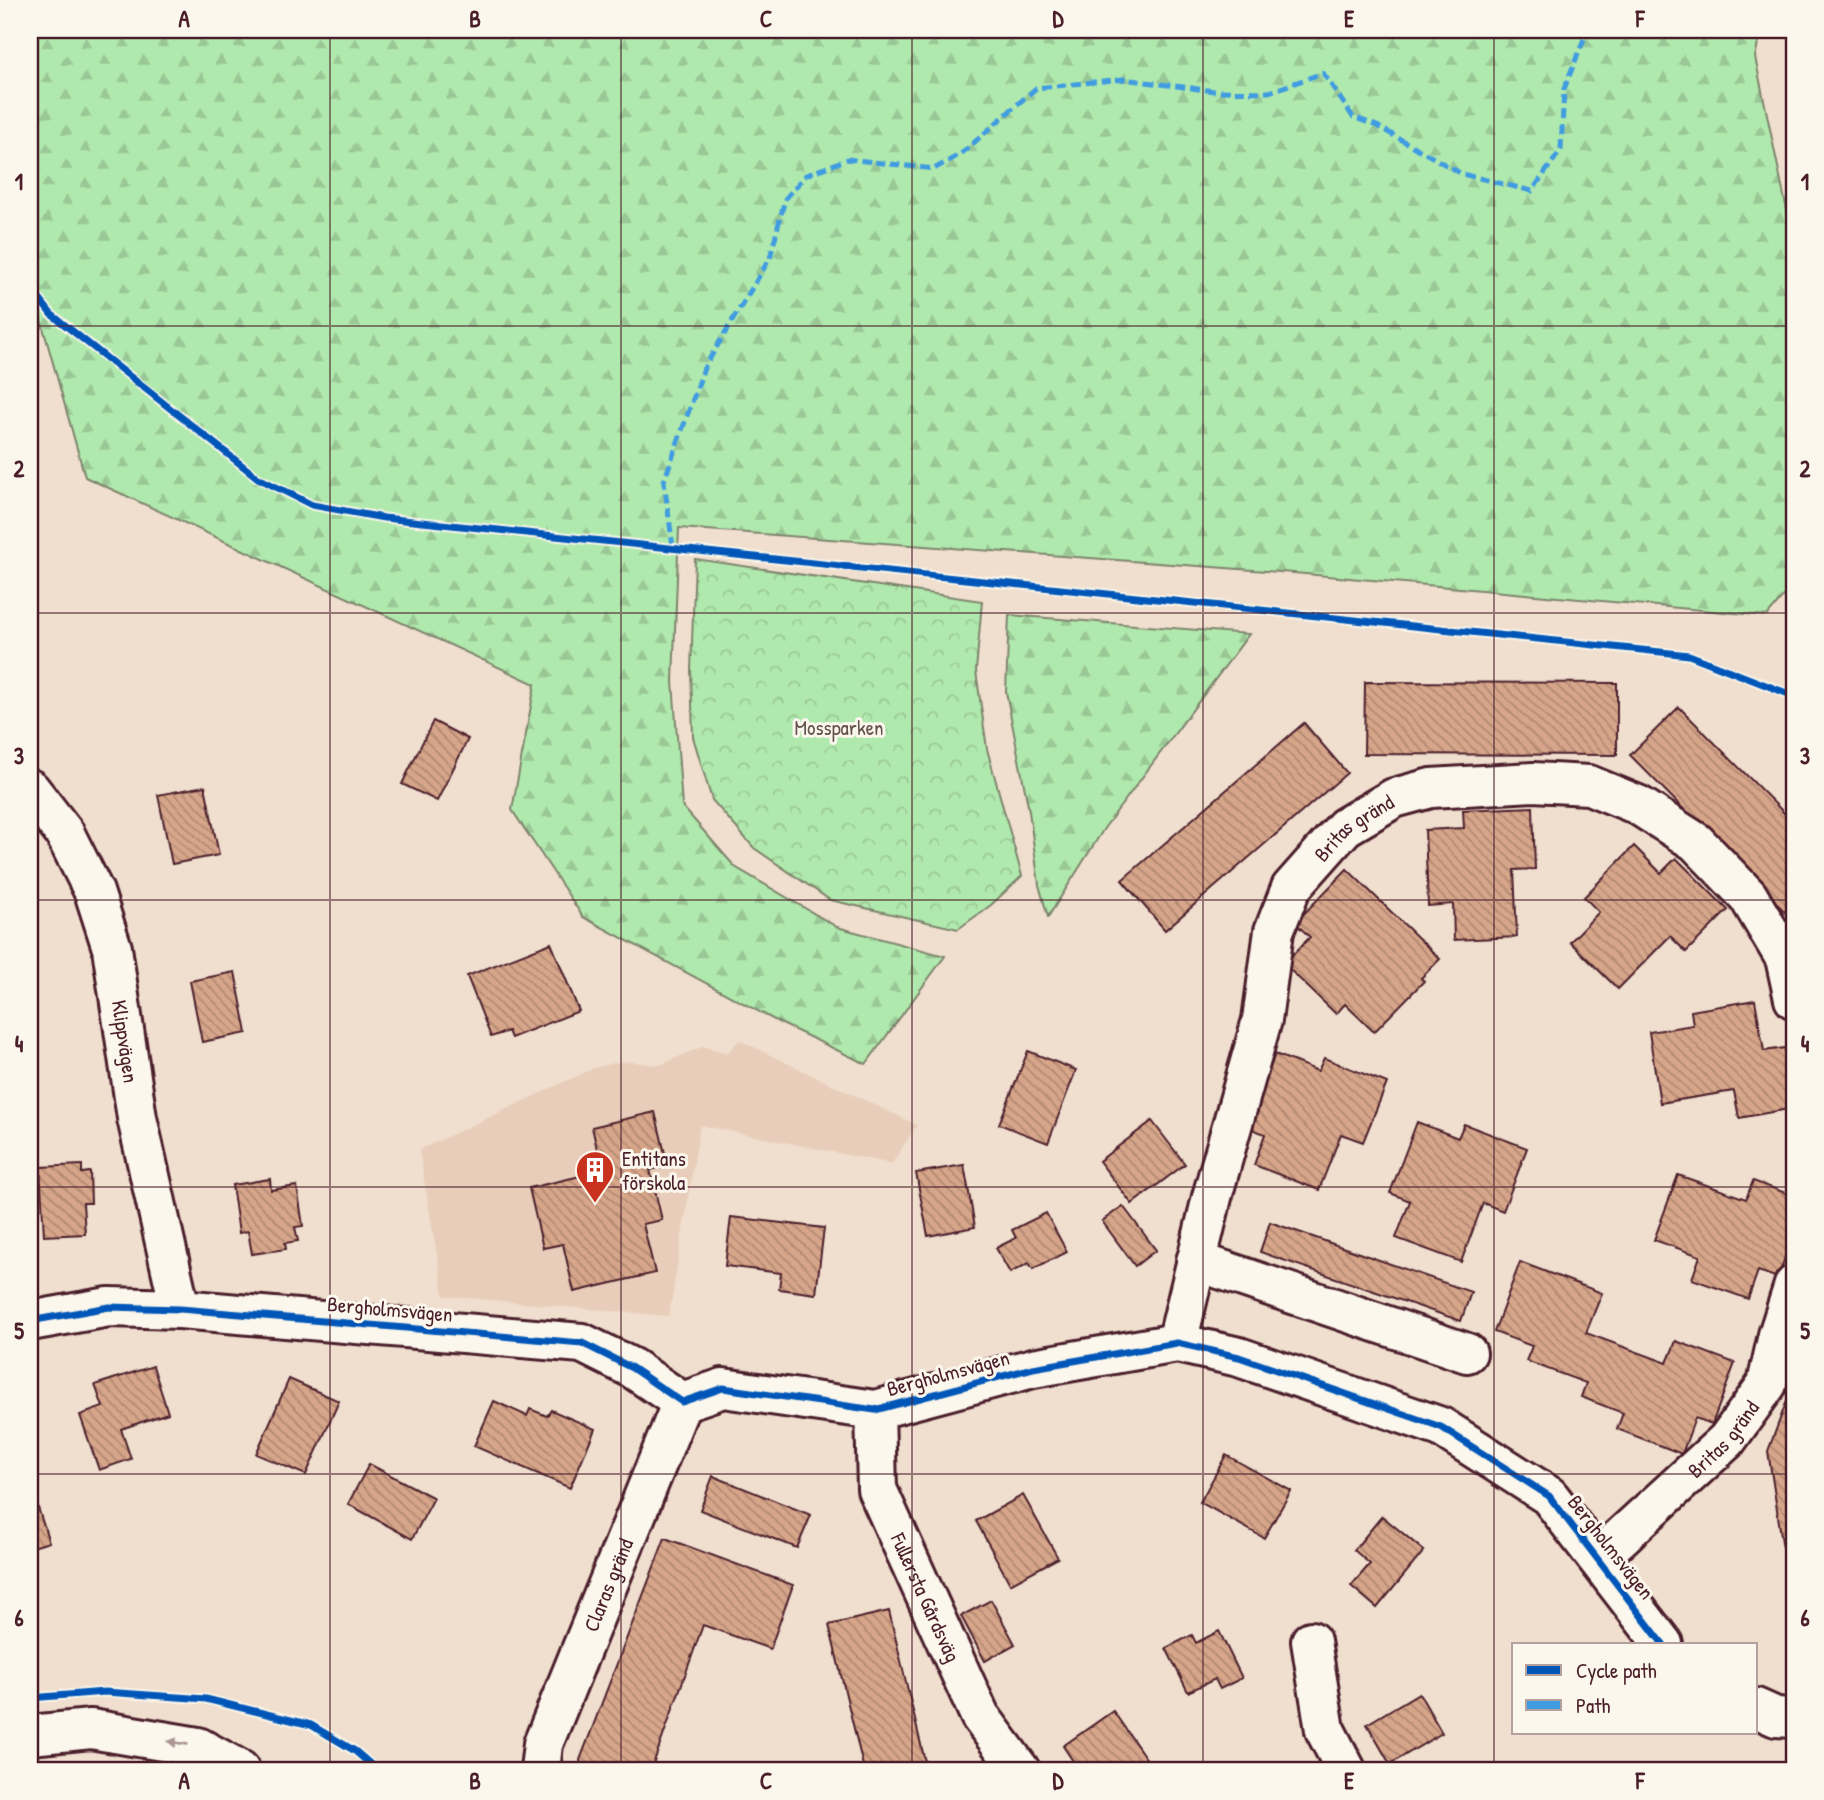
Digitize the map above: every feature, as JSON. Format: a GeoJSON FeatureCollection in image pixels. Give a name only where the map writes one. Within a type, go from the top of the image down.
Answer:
{"type":"FeatureCollection","features":[{"type":"Feature","properties":{"kind":"street","name":"Britas gränd"},"geometry":{"type":"LineString","coordinates":[[1177,1343],[1196,1261],[1262,1020],[1274,931],[1290,887],[1345,827],[1394,798],[1431,788],[1533,782],[1589,785],[1638,805],[1696,842],[1748,896],[1785,958],[1794,999]]}},
{"type":"Feature","properties":{"kind":"street","name":"Klippvägen"},"geometry":{"type":"LineString","coordinates":[[30,789],[65,834],[94,892],[112,948],[137,1118],[180,1309]]}},
{"type":"Feature","properties":{"kind":"street"},"geometry":{"type":"LineString","coordinates":[[1196,1261],[1467,1353]]}},
{"type":"Feature","properties":{"kind":"street","name":"Britas gränd"},"geometry":{"type":"LineString","coordinates":[[1598,1558],[1727,1440],[1767,1384],[1777,1335],[1794,1285]]}},
{"type":"Feature","properties":{"kind":"street","name":"Bergholmsvägen"},"geometry":{"type":"LineString","coordinates":[[30,1321],[109,1307],[180,1309],[582,1343],[632,1368],[682,1402],[723,1388],[875,1410],[1032,1368],[1177,1343],[1239,1357],[1295,1374],[1441,1427],[1549,1496],[1662,1643]]}},
{"type":"Feature","properties":{"kind":"street","name":"Claras gränd"},"geometry":{"type":"LineString","coordinates":[[540,1770],[543,1744],[682,1402]]}},
{"type":"Feature","properties":{"kind":"street","name":"Fullersta Gårdsväg"},"geometry":{"type":"LineString","coordinates":[[875,1410],[877,1489],[980,1716],[1020,1770]]}},
{"type":"Feature","properties":{"kind":"street"},"geometry":{"type":"LineString","coordinates":[[1311,1641],[1325,1730],[1346,1770]]}},
{"type":"Feature","properties":{"kind":"street"},"geometry":{"type":"LineString","coordinates":[[1758,1709],[1776,1717],[1794,1718]]}},
{"type":"Feature","properties":{"kind":"street"},"geometry":{"type":"LineString","coordinates":[[30,1735],[91,1729],[198,1746],[240,1770]]}},
{"type":"Feature","properties":{"kind":"shaded area"},"geometry":{"type":"Polygon","coordinates":[[[739,1040],[917,1125],[892,1164],[700,1125],[669,1316],[444,1296],[419,1150],[594,1068],[622,1061],[660,1065],[703,1046],[727,1053],[739,1040]]]}},
{"type":"Feature","properties":{"kind":"green space"},"geometry":{"type":"Polygon","coordinates":[[[30,30],[1761,30],[1755,57],[1794,244],[1794,584],[1767,616],[1294,573],[679,528],[673,681],[682,806],[735,867],[837,927],[945,956],[866,1064],[780,1023],[583,917],[512,810],[535,684],[85,477],[30,281],[30,30]]]}},
{"type":"Feature","properties":{"kind":"green space","name":"Mossparken"},"geometry":{"type":"Polygon","coordinates":[[[695,559],[982,601],[976,671],[987,749],[1022,876],[991,905],[958,929],[830,900],[754,848],[712,800],[693,737],[691,670],[695,559]]]}},
{"type":"Feature","properties":{"kind":"green space"},"geometry":{"type":"Polygon","coordinates":[[[1009,615],[1249,634],[1105,827],[1048,917],[1039,885],[1029,811],[1006,692],[1009,615]]]}},
{"type":"Feature","properties":{"kind":"building"},"geometry":{"type":"Polygon","coordinates":[[[1365,682],[1617,683],[1617,755],[1364,754],[1365,682]]]}},
{"type":"Feature","properties":{"kind":"building"},"geometry":{"type":"Polygon","coordinates":[[[1679,707],[1794,823],[1794,921],[1630,755],[1679,707]]]}},
{"type":"Feature","properties":{"kind":"building"},"geometry":{"type":"Polygon","coordinates":[[[433,721],[468,739],[437,801],[402,784],[433,721]]]}},
{"type":"Feature","properties":{"kind":"building"},"geometry":{"type":"Polygon","coordinates":[[[1304,723],[1347,773],[1165,930],[1122,880],[1304,723]]]}},
{"type":"Feature","properties":{"kind":"building"},"geometry":{"type":"Polygon","coordinates":[[[205,786],[219,855],[172,864],[158,795],[205,786]]]}},
{"type":"Feature","properties":{"kind":"building"},"geometry":{"type":"Polygon","coordinates":[[[1533,807],[1535,869],[1514,870],[1517,937],[1454,940],[1453,904],[1428,906],[1425,830],[1464,828],[1463,810],[1533,807]]]}},
{"type":"Feature","properties":{"kind":"building"},"geometry":{"type":"Polygon","coordinates":[[[1634,846],[1661,873],[1676,858],[1728,910],[1686,952],[1670,936],[1618,989],[1570,942],[1599,912],[1584,897],[1634,846]]]}},
{"type":"Feature","properties":{"kind":"building"},"geometry":{"type":"Polygon","coordinates":[[[1347,869],[1440,959],[1421,978],[1424,981],[1374,1032],[1345,1004],[1336,1014],[1284,964],[1310,937],[1295,923],[1347,869]]]}},
{"type":"Feature","properties":{"kind":"building"},"geometry":{"type":"Polygon","coordinates":[[[551,943],[579,1011],[511,1038],[508,1031],[491,1037],[467,976],[551,943]]]}},
{"type":"Feature","properties":{"kind":"building"},"geometry":{"type":"Polygon","coordinates":[[[235,972],[247,1033],[202,1042],[190,981],[235,972]]]}},
{"type":"Feature","properties":{"kind":"building"},"geometry":{"type":"Polygon","coordinates":[[[1755,1000],[1764,1051],[1785,1048],[1794,1108],[1739,1118],[1734,1091],[1660,1103],[1649,1032],[1693,1025],[1691,1011],[1755,1000]]]}},
{"type":"Feature","properties":{"kind":"building"},"geometry":{"type":"Polygon","coordinates":[[[1028,1051],[1076,1070],[1048,1143],[999,1124],[1028,1051]]]}},
{"type":"Feature","properties":{"kind":"building"},"geometry":{"type":"Polygon","coordinates":[[[1275,1054],[1318,1071],[1324,1058],[1387,1083],[1363,1142],[1341,1134],[1319,1190],[1254,1165],[1265,1134],[1247,1127],[1275,1054]]]}},
{"type":"Feature","properties":{"kind":"building","name":"Entitans förskola"},"geometry":{"type":"Polygon","coordinates":[[[655,1112],[668,1166],[650,1170],[662,1220],[643,1224],[655,1273],[574,1292],[563,1244],[543,1248],[529,1188],[602,1171],[592,1127],[655,1112]]]}},
{"type":"Feature","properties":{"kind":"building"},"geometry":{"type":"Polygon","coordinates":[[[1152,1121],[1185,1164],[1132,1204],[1099,1161],[1152,1121]]]}},
{"type":"Feature","properties":{"kind":"building"},"geometry":{"type":"Polygon","coordinates":[[[1417,1122],[1458,1138],[1464,1124],[1527,1148],[1503,1211],[1483,1203],[1461,1262],[1396,1238],[1410,1201],[1390,1193],[1417,1122]]]}},
{"type":"Feature","properties":{"kind":"building"},"geometry":{"type":"Polygon","coordinates":[[[82,1165],[82,1173],[90,1172],[91,1203],[83,1203],[85,1234],[44,1236],[40,1167],[82,1165]]]}},
{"type":"Feature","properties":{"kind":"building"},"geometry":{"type":"Polygon","coordinates":[[[964,1165],[975,1227],[928,1236],[916,1173],[964,1165]]]}},
{"type":"Feature","properties":{"kind":"building"},"geometry":{"type":"Polygon","coordinates":[[[1678,1175],[1746,1199],[1753,1181],[1794,1196],[1794,1231],[1778,1278],[1758,1271],[1748,1299],[1692,1279],[1700,1256],[1654,1240],[1678,1175]]]}},
{"type":"Feature","properties":{"kind":"building"},"geometry":{"type":"Polygon","coordinates":[[[270,1179],[271,1190],[297,1186],[303,1226],[295,1227],[298,1241],[285,1243],[286,1249],[252,1254],[248,1231],[239,1233],[232,1185],[270,1179]]]}},
{"type":"Feature","properties":{"kind":"building"},"geometry":{"type":"Polygon","coordinates":[[[1123,1206],[1156,1250],[1135,1266],[1102,1221],[1123,1206]]]}},
{"type":"Feature","properties":{"kind":"building"},"geometry":{"type":"Polygon","coordinates":[[[1046,1213],[1067,1252],[1033,1269],[1029,1263],[1010,1273],[996,1248],[1016,1238],[1012,1230],[1046,1213]]]}},
{"type":"Feature","properties":{"kind":"building"},"geometry":{"type":"Polygon","coordinates":[[[731,1217],[824,1228],[816,1294],[779,1289],[781,1273],[725,1266],[731,1217]]]}},
{"type":"Feature","properties":{"kind":"building"},"geometry":{"type":"Polygon","coordinates":[[[1270,1222],[1471,1292],[1461,1321],[1260,1252],[1270,1222]]]}},
{"type":"Feature","properties":{"kind":"building"},"geometry":{"type":"Polygon","coordinates":[[[1520,1262],[1602,1293],[1586,1333],[1667,1363],[1676,1341],[1735,1363],[1712,1424],[1695,1418],[1682,1454],[1617,1429],[1623,1413],[1581,1397],[1586,1383],[1526,1361],[1532,1346],[1494,1332],[1520,1262]]]}},
{"type":"Feature","properties":{"kind":"building"},"geometry":{"type":"Polygon","coordinates":[[[153,1366],[168,1413],[121,1429],[131,1459],[99,1470],[80,1415],[103,1407],[95,1385],[153,1366]]]}},
{"type":"Feature","properties":{"kind":"building"},"geometry":{"type":"Polygon","coordinates":[[[289,1379],[339,1401],[306,1475],[256,1454],[289,1379]]]}},
{"type":"Feature","properties":{"kind":"building"},"geometry":{"type":"Polygon","coordinates":[[[1788,1398],[1794,1401],[1794,1620],[1768,1451],[1788,1398]]]}},
{"type":"Feature","properties":{"kind":"building"},"geometry":{"type":"Polygon","coordinates":[[[494,1401],[527,1416],[530,1409],[547,1416],[551,1410],[595,1429],[570,1488],[474,1446],[494,1401]]]}},
{"type":"Feature","properties":{"kind":"building"},"geometry":{"type":"Polygon","coordinates":[[[1226,1455],[1291,1491],[1264,1538],[1200,1502],[1226,1455]]]}},
{"type":"Feature","properties":{"kind":"building"},"geometry":{"type":"Polygon","coordinates":[[[369,1464],[434,1498],[412,1539],[348,1504],[369,1464]]]}},
{"type":"Feature","properties":{"kind":"building"},"geometry":{"type":"Polygon","coordinates":[[[713,1476],[811,1515],[797,1548],[700,1510],[713,1476]]]}},
{"type":"Feature","properties":{"kind":"building"},"geometry":{"type":"Polygon","coordinates":[[[32,1489],[49,1542],[30,1548],[30,1490],[32,1489]]]}},
{"type":"Feature","properties":{"kind":"building"},"geometry":{"type":"Polygon","coordinates":[[[1023,1495],[1058,1558],[1010,1584],[976,1521],[1023,1495]]]}},
{"type":"Feature","properties":{"kind":"building"},"geometry":{"type":"Polygon","coordinates":[[[1382,1516],[1424,1551],[1377,1608],[1351,1586],[1370,1564],[1354,1550],[1382,1516]]]}},
{"type":"Feature","properties":{"kind":"building"},"geometry":{"type":"Polygon","coordinates":[[[665,1538],[793,1585],[770,1649],[703,1625],[651,1770],[582,1770],[580,1760],[665,1538]]]}},
{"type":"Feature","properties":{"kind":"building"},"geometry":{"type":"Polygon","coordinates":[[[991,1600],[1015,1644],[985,1661],[961,1616],[991,1600]]]}},
{"type":"Feature","properties":{"kind":"building"},"geometry":{"type":"Polygon","coordinates":[[[889,1611],[927,1770],[864,1770],[829,1625],[889,1611]]]}},
{"type":"Feature","properties":{"kind":"building"},"geometry":{"type":"Polygon","coordinates":[[[1219,1631],[1242,1678],[1220,1689],[1215,1679],[1188,1692],[1166,1648],[1192,1635],[1196,1643],[1219,1631]]]}},
{"type":"Feature","properties":{"kind":"building"},"geometry":{"type":"Polygon","coordinates":[[[1419,1693],[1442,1733],[1390,1764],[1367,1724],[1419,1693]]]}},
{"type":"Feature","properties":{"kind":"building"},"geometry":{"type":"Polygon","coordinates":[[[1113,1711],[1154,1770],[1079,1770],[1063,1746],[1113,1711]]]}},
{"type":"Feature","properties":{"kind":"marked path"},"geometry":{"type":"LineString","coordinates":[[673,547],[664,481],[704,368],[770,258],[785,199],[806,175],[848,159],[934,169],[961,154],[1036,88],[1123,79],[1214,91],[1269,92],[1323,73],[1353,117],[1377,126],[1462,174],[1532,191],[1561,150],[1564,89],[1586,34],[1593,30]]}},
{"type":"Feature","properties":{"kind":"cycle path"},"geometry":{"type":"LineString","coordinates":[[30,287],[51,314],[258,478],[312,505],[384,518],[1689,655],[1794,696]]}},
{"type":"Feature","properties":{"kind":"cycle path"},"geometry":{"type":"LineString","coordinates":[[30,1321],[109,1307],[180,1309],[582,1343],[632,1368],[682,1402],[723,1388],[875,1410],[1033,1368],[1177,1343],[1239,1357],[1441,1427],[1549,1496],[1662,1643]]}},
{"type":"Feature","properties":{"kind":"cycle path"},"geometry":{"type":"LineString","coordinates":[[30,1698],[105,1692],[206,1699],[311,1725],[355,1751],[377,1770]]}},
{"type":"Feature","properties":{"kind":"place","name":"Entitans förskola"},"geometry":{"type":"Point","coordinates":[595,1204]}}]}
